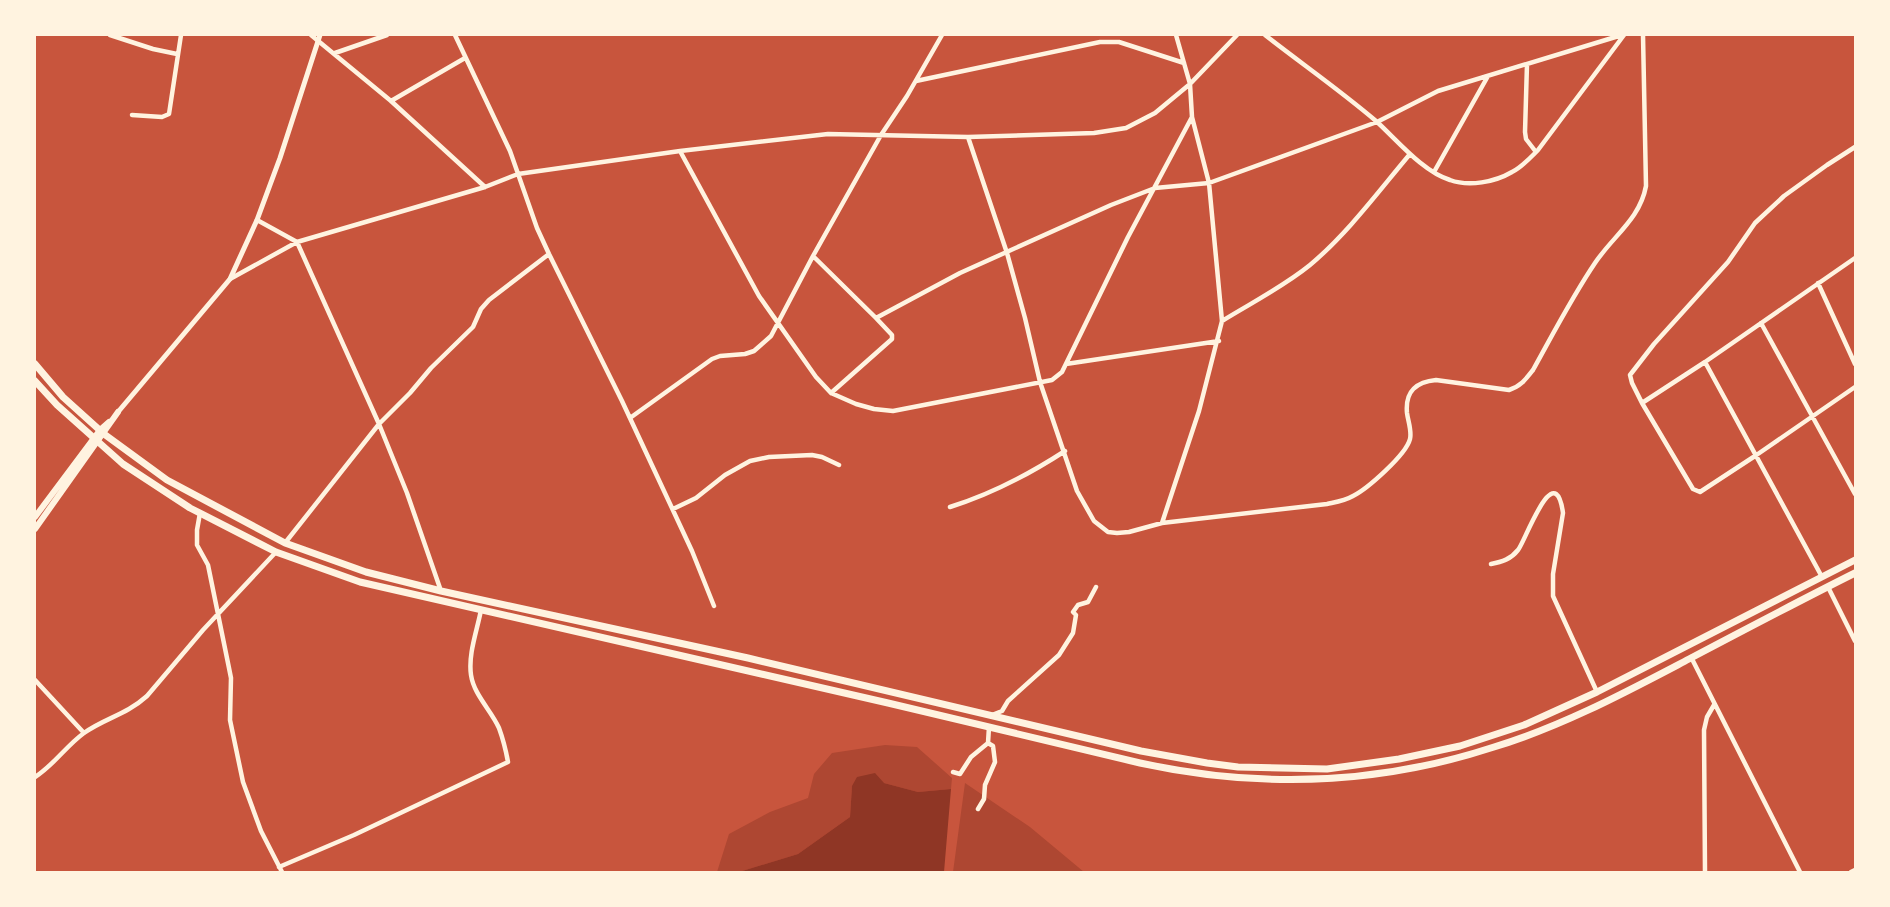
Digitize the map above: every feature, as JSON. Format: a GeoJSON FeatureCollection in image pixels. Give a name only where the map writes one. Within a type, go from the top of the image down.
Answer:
{"type":"FeatureCollection","features":[{"type":"Feature","properties":{"kind":"highway"},"geometry":{"type":"LineString","coordinates":[[35,364],[64,397],[102,432],[167,480],[285,543],[366,572],[441,591],[738,656],[1141,751],[1207,763],[1254,767],[1327,769],[1399,759],[1460,746],[1524,725],[1597,692],[1855,560]]}},
{"type":"Feature","properties":{"kind":"highway"},"geometry":{"type":"LineString","coordinates":[[35,381],[57,405],[140,476],[200,513],[276,552],[360,582],[1172,770],[1237,778],[1329,780],[1402,770],[1464,757],[1496,747],[1528,736],[1603,704],[1855,573]]}},
{"type":"Feature","properties":{"kind":"highway"},"geometry":{"type":"LineString","coordinates":[[440,601],[441,591]]}},
{"type":"Feature","properties":{"kind":"highway"},"geometry":{"type":"LineString","coordinates":[[1742,618],[1747,628]]}},
{"type":"Feature","properties":{"kind":"highway"},"geometry":{"type":"LineString","coordinates":[[1327,769],[1329,780]]}},
{"type":"Feature","properties":{"kind":"main road"},"geometry":{"type":"LineString","coordinates":[[35,518],[118,412]]}},
{"type":"Feature","properties":{"kind":"main road"},"geometry":{"type":"LineString","coordinates":[[35,529],[96,440]]}},
{"type":"Feature","properties":{"kind":"street"},"geometry":{"type":"LineString","coordinates":[[110,35],[153,49],[177,54]]}},
{"type":"Feature","properties":{"kind":"street"},"geometry":{"type":"LineString","coordinates":[[132,115],[168,116],[181,35]]}},
{"type":"Feature","properties":{"kind":"street"},"geometry":{"type":"LineString","coordinates":[[311,35],[319,38],[485,187]]}},
{"type":"Feature","properties":{"kind":"street"},"geometry":{"type":"LineString","coordinates":[[334,53],[387,35]]}},
{"type":"Feature","properties":{"kind":"street"},"geometry":{"type":"LineString","coordinates":[[455,35],[499,126],[549,254],[673,509],[700,568],[714,606]]}},
{"type":"Feature","properties":{"kind":"street"},"geometry":{"type":"LineString","coordinates":[[630,418],[712,359],[720,356],[754,352],[771,336],[813,256],[881,135],[942,35]]}},
{"type":"Feature","properties":{"kind":"street"},"geometry":{"type":"LineString","coordinates":[[1162,523],[1199,411],[1219,341],[1222,321],[1209,183],[1192,116],[1190,84],[1176,35]]}},
{"type":"Feature","properties":{"kind":"street"},"geometry":{"type":"LineString","coordinates":[[230,279],[297,242],[485,187],[518,174],[680,151],[828,134],[968,137],[1094,133],[1126,128],[1155,113],[1190,84],[1237,35]]}},
{"type":"Feature","properties":{"kind":"street"},"geometry":{"type":"LineString","coordinates":[[1266,35],[1377,122],[1410,154],[1441,177],[1460,183],[1494,179],[1512,172],[1526,162],[1593,79],[1623,35]]}},
{"type":"Feature","properties":{"kind":"street"},"geometry":{"type":"LineString","coordinates":[[876,318],[960,274],[1111,205],[1155,188],[1209,183],[1377,122],[1438,91],[1623,35]]}},
{"type":"Feature","properties":{"kind":"street"},"geometry":{"type":"LineString","coordinates":[[968,137],[1007,253],[1040,382],[1080,498],[1090,516],[1101,528],[1108,532],[1129,532],[1162,523],[1340,502],[1362,490],[1404,451],[1409,441],[1410,433],[1407,411],[1408,401],[1416,386],[1424,381],[1436,380],[1509,390],[1517,388],[1533,370],[1596,262],[1638,210],[1644,199],[1646,186],[1643,35]]}},
{"type":"Feature","properties":{"kind":"street"},"geometry":{"type":"LineString","coordinates":[[118,412],[230,279],[257,220],[280,158],[319,38]]}},
{"type":"Feature","properties":{"kind":"street"},"geometry":{"type":"LineString","coordinates":[[916,80],[1100,42],[1119,42],[1184,63]]}},
{"type":"Feature","properties":{"kind":"street"},"geometry":{"type":"LineString","coordinates":[[391,101],[465,58]]}},
{"type":"Feature","properties":{"kind":"street"},"geometry":{"type":"LineString","coordinates":[[1527,64],[1525,132],[1526,139],[1536,152]]}},
{"type":"Feature","properties":{"kind":"street"},"geometry":{"type":"LineString","coordinates":[[1434,172],[1488,76]]}},
{"type":"Feature","properties":{"kind":"street"},"geometry":{"type":"LineString","coordinates":[[680,151],[759,296],[816,377],[831,393],[866,407],[893,411],[1056,378],[1066,364],[1128,237],[1192,116]]}},
{"type":"Feature","properties":{"kind":"street"},"geometry":{"type":"LineString","coordinates":[[1855,147],[1784,196],[1755,223],[1728,262],[1630,375],[1642,403],[1696,492],[1703,491],[1855,387]]}},
{"type":"Feature","properties":{"kind":"street"},"geometry":{"type":"LineString","coordinates":[[1222,321],[1297,275],[1322,254],[1354,220],[1410,154]]}},
{"type":"Feature","properties":{"kind":"street"},"geometry":{"type":"LineString","coordinates":[[257,220],[297,242],[379,424],[407,493],[441,591]]}},
{"type":"Feature","properties":{"kind":"street"},"geometry":{"type":"LineString","coordinates":[[285,543],[379,424],[410,393],[430,368],[473,327],[481,310],[489,300],[549,254]]}},
{"type":"Feature","properties":{"kind":"street"},"geometry":{"type":"LineString","coordinates":[[813,256],[892,335],[891,342],[831,393]]}},
{"type":"Feature","properties":{"kind":"street"},"geometry":{"type":"LineString","coordinates":[[1642,403],[1705,362],[1855,258]]}},
{"type":"Feature","properties":{"kind":"street"},"geometry":{"type":"LineString","coordinates":[[1818,283],[1855,364]]}},
{"type":"Feature","properties":{"kind":"street"},"geometry":{"type":"LineString","coordinates":[[1761,323],[1855,494]]}},
{"type":"Feature","properties":{"kind":"street"},"geometry":{"type":"LineString","coordinates":[[1066,364],[1219,341]]}},
{"type":"Feature","properties":{"kind":"street"},"geometry":{"type":"LineString","coordinates":[[1705,362],[1822,577]]}},
{"type":"Feature","properties":{"kind":"street"},"geometry":{"type":"LineString","coordinates":[[950,507],[987,495],[1004,487],[1065,451]]}},
{"type":"Feature","properties":{"kind":"street"},"geometry":{"type":"LineString","coordinates":[[673,509],[696,498],[725,475],[750,461],[769,457],[812,455],[840,465]]}},
{"type":"Feature","properties":{"kind":"street"},"geometry":{"type":"LineString","coordinates":[[1491,564],[1510,558],[1517,552],[1542,502],[1550,495],[1558,496],[1563,513],[1552,584],[1553,596],[1597,692]]}},
{"type":"Feature","properties":{"kind":"street"},"geometry":{"type":"LineString","coordinates":[[200,513],[197,545],[208,565],[231,678],[230,720],[244,782],[261,831],[280,870],[508,762],[499,729],[485,703],[475,691],[470,673],[470,659],[481,610]]}},
{"type":"Feature","properties":{"kind":"street"},"geometry":{"type":"LineString","coordinates":[[35,777],[48,769],[84,733],[137,705],[156,687],[203,630],[276,552]]}},
{"type":"Feature","properties":{"kind":"street"},"geometry":{"type":"LineString","coordinates":[[1828,587],[1855,642]]}},
{"type":"Feature","properties":{"kind":"street"},"geometry":{"type":"LineString","coordinates":[[991,716],[1002,711],[1008,702],[1059,655],[1073,633],[1076,615],[1073,612],[1078,605],[1088,602],[1096,588]]}},
{"type":"Feature","properties":{"kind":"street"},"geometry":{"type":"LineString","coordinates":[[1691,657],[1800,872]]}},
{"type":"Feature","properties":{"kind":"street"},"geometry":{"type":"LineString","coordinates":[[35,680],[84,733]]}},
{"type":"Feature","properties":{"kind":"street"},"geometry":{"type":"LineString","coordinates":[[1705,872],[1703,739],[1705,724],[1714,705]]}},
{"type":"Feature","properties":{"kind":"street"},"geometry":{"type":"LineString","coordinates":[[953,772],[960,774],[971,757],[988,743],[989,727]]}},
{"type":"Feature","properties":{"kind":"street"},"geometry":{"type":"LineString","coordinates":[[978,809],[984,799],[985,785],[995,762],[993,746],[988,743]]}},
{"type":"Feature","properties":{"kind":"street"},"geometry":{"type":"LineString","coordinates":[[1851,872],[1855,870]]}},
{"type":"Feature","properties":{"kind":"shaded area"},"geometry":{"type":"Polygon","coordinates":[[[885,745],[917,747],[952,778],[951,789],[918,792],[884,783],[852,786],[850,817],[798,854],[739,872],[717,872],[729,834],[770,812],[808,798],[814,774],[832,753],[885,745]]]}},
{"type":"Feature","properties":{"kind":"shaded area"},"geometry":{"type":"Polygon","coordinates":[[[875,773],[884,783],[918,792],[951,789],[944,872],[739,872],[798,854],[850,817],[852,786],[857,777],[875,773]]]}},
{"type":"Feature","properties":{"kind":"shaded area"},"geometry":{"type":"Polygon","coordinates":[[[965,783],[1030,827],[1084,872],[953,872],[965,783]]]}}]}
